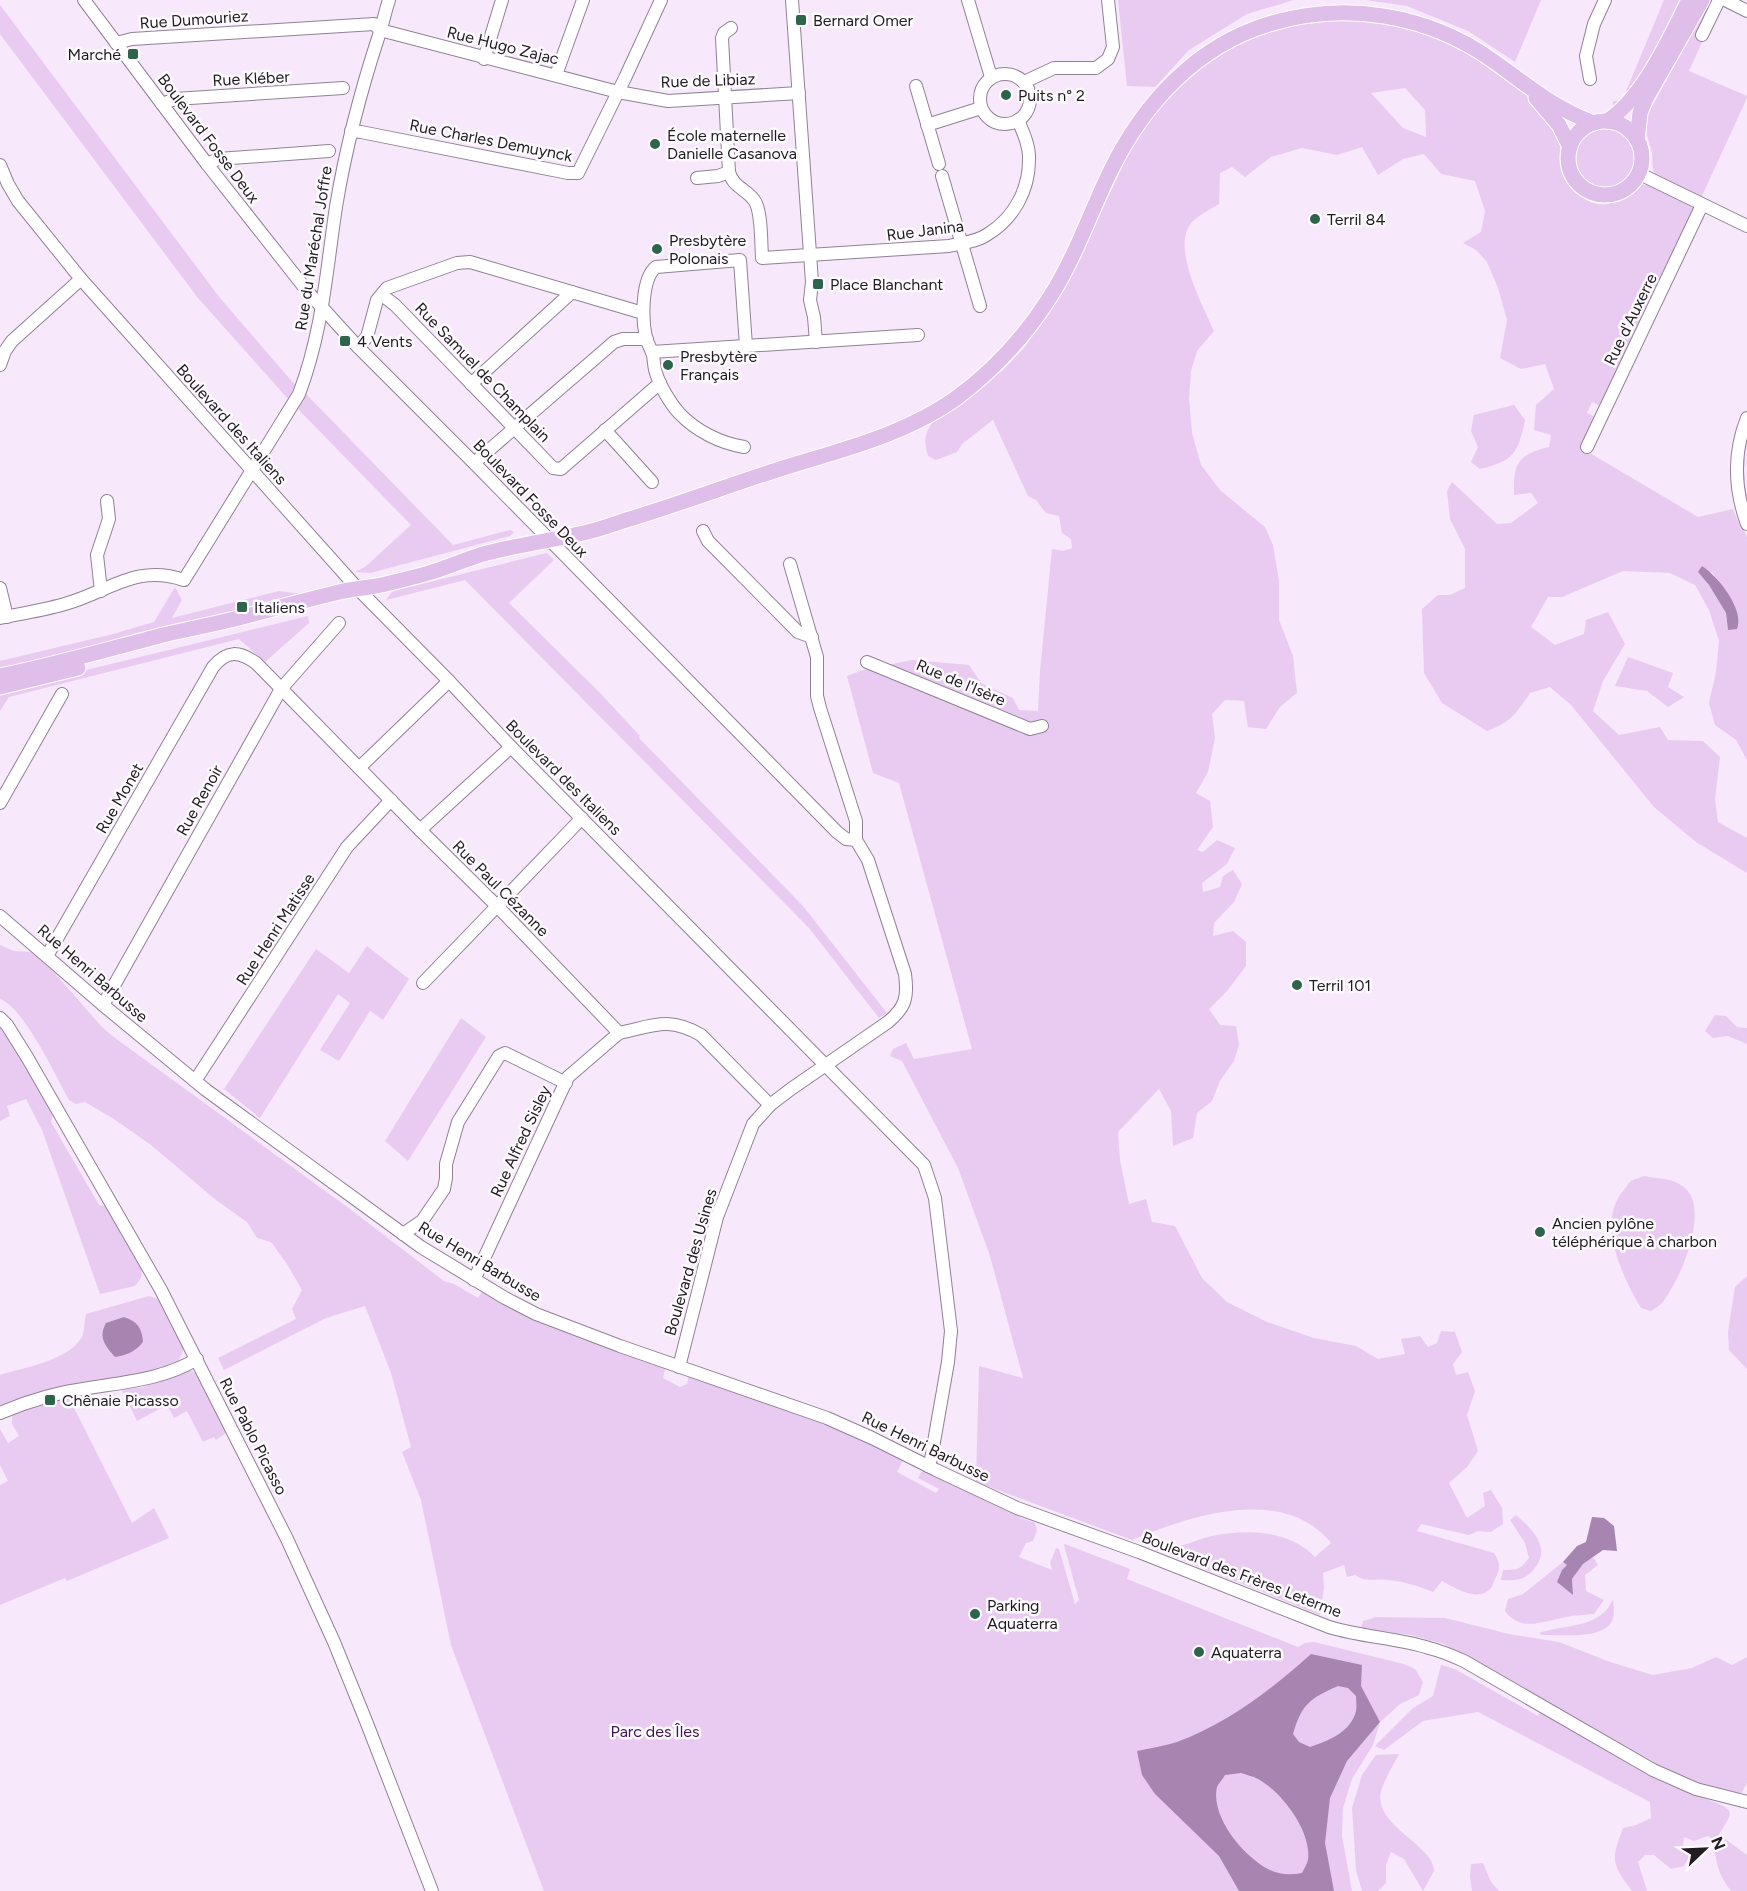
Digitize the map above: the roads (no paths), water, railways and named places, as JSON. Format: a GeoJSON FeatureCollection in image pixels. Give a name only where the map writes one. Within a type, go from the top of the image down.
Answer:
{"type":"FeatureCollection","features":[{"type":"Feature","properties":{"kind":"main road"},"geometry":{"type":"LineString","coordinates":[[1689,0],[1633,98],[1617,114],[1579,132],[1570,147],[1569,163],[1575,177],[1579,183],[1592,192],[1615,193],[1629,186],[1638,173],[1642,157],[1638,126],[1645,100],[1702,0]]}},
{"type":"Feature","properties":{"kind":"main road"},"geometry":{"type":"LineString","coordinates":[[0,676],[338,592],[382,585],[435,571],[465,559],[548,539],[580,534],[684,503],[758,476],[864,443],[919,420],[951,401],[999,363],[1033,323],[1063,275],[1124,145],[1164,90],[1199,59],[1250,30],[1288,19],[1334,12],[1382,16],[1430,27],[1473,47],[1526,87],[1570,113],[1600,122],[1621,124],[1638,140]]}},
{"type":"Feature","properties":{"kind":"main road"},"geometry":{"type":"LineString","coordinates":[[1526,87],[1559,125],[1570,147]]}},
{"type":"Feature","properties":{"kind":"main road"},"geometry":{"type":"LineString","coordinates":[[0,687],[168,644],[224,622]]}},
{"type":"Feature","properties":{"kind":"street","name":"Boulevard Fosse Deux"},"geometry":{"type":"LineString","coordinates":[[84,0],[263,238],[358,347],[837,832],[846,839],[856,840]]}},
{"type":"Feature","properties":{"kind":"street","name":"Rue du Maréchal Joffre"},"geometry":{"type":"LineString","coordinates":[[101,591],[127,579],[147,575],[162,574],[184,580],[299,394],[323,308],[346,148],[389,0]]}},
{"type":"Feature","properties":{"kind":"street"},"geometry":{"type":"LineString","coordinates":[[484,58],[502,0]]}},
{"type":"Feature","properties":{"kind":"street"},"geometry":{"type":"LineString","coordinates":[[556,75],[583,0]]}},
{"type":"Feature","properties":{"kind":"street","name":"Rue Charles Demuynck"},"geometry":{"type":"LineString","coordinates":[[351,131],[568,173],[578,173],[661,0]]}},
{"type":"Feature","properties":{"kind":"street"},"geometry":{"type":"LineString","coordinates":[[792,0],[812,282],[810,300],[816,342]]}},
{"type":"Feature","properties":{"kind":"street"},"geometry":{"type":"LineString","coordinates":[[968,0],[991,77]]}},
{"type":"Feature","properties":{"kind":"street"},"geometry":{"type":"LineString","coordinates":[[1024,82],[1054,68],[1096,68],[1108,59],[1113,47],[1108,0]]}},
{"type":"Feature","properties":{"kind":"street"},"geometry":{"type":"LineString","coordinates":[[1590,79],[1586,56],[1594,24],[1605,0]]}},
{"type":"Feature","properties":{"kind":"street"},"geometry":{"type":"LineString","coordinates":[[1702,35],[1719,0]]}},
{"type":"Feature","properties":{"kind":"street"},"geometry":{"type":"LineString","coordinates":[[1725,0],[1747,10]]}},
{"type":"Feature","properties":{"kind":"street","name":"Rue Dumouriez"},"geometry":{"type":"LineString","coordinates":[[116,43],[132,39],[374,24],[380,30]]}},
{"type":"Feature","properties":{"kind":"street"},"geometry":{"type":"LineString","coordinates":[[698,178],[718,176],[729,172],[722,38],[731,27]]}},
{"type":"Feature","properties":{"kind":"street","name":"Rue Hugo Zajac"},"geometry":{"type":"LineString","coordinates":[[380,30],[618,92]]}},
{"type":"Feature","properties":{"kind":"street"},"geometry":{"type":"LineString","coordinates":[[1009,73],[1024,82],[1030,93],[1029,106],[1023,116],[1007,124],[995,122],[985,115],[981,108],[980,92],[986,81],[996,74],[1009,73]]}},
{"type":"Feature","properties":{"kind":"street"},"geometry":{"type":"LineString","coordinates":[[916,86],[939,164]]}},
{"type":"Feature","properties":{"kind":"street","name":"Rue Kléber"},"geometry":{"type":"LineString","coordinates":[[162,104],[175,99],[344,88]]}},
{"type":"Feature","properties":{"kind":"street","name":"Rue de Libiaz"},"geometry":{"type":"LineString","coordinates":[[618,92],[668,101],[799,93]]}},
{"type":"Feature","properties":{"kind":"street"},"geometry":{"type":"LineString","coordinates":[[927,125],[981,108]]}},
{"type":"Feature","properties":{"kind":"street","name":"Rue Janina"},"geometry":{"type":"LineString","coordinates":[[729,172],[735,184],[754,200],[758,207],[762,258],[949,246],[976,240],[989,234],[1008,218],[1020,199],[1026,186],[1029,160],[1018,120]]}},
{"type":"Feature","properties":{"kind":"street"},"geometry":{"type":"LineString","coordinates":[[207,164],[218,159],[329,150]]}},
{"type":"Feature","properties":{"kind":"street","name":"Boulevard des Italiens"},"geometry":{"type":"LineString","coordinates":[[0,165],[18,201],[81,279],[358,589],[924,1165],[932,1186],[951,1331],[940,1407],[928,1466]]}},
{"type":"Feature","properties":{"kind":"street"},"geometry":{"type":"LineString","coordinates":[[1638,173],[1747,226]]}},
{"type":"Feature","properties":{"kind":"street"},"geometry":{"type":"LineString","coordinates":[[942,176],[980,306]]}},
{"type":"Feature","properties":{"kind":"street","name":"Rue d'Auxerre"},"geometry":{"type":"LineString","coordinates":[[1587,447],[1702,205]]}},
{"type":"Feature","properties":{"kind":"street"},"geometry":{"type":"LineString","coordinates":[[744,447],[727,444],[707,434],[689,421],[675,407],[660,383],[647,339],[643,313],[647,284],[654,268],[740,260],[746,346]]}},
{"type":"Feature","properties":{"kind":"street"},"geometry":{"type":"LineString","coordinates":[[358,347],[367,337],[377,300],[387,288],[457,263],[470,262],[643,313]]}},
{"type":"Feature","properties":{"kind":"street"},"geometry":{"type":"LineString","coordinates":[[0,365],[5,351],[12,342],[81,279]]}},
{"type":"Feature","properties":{"kind":"street"},"geometry":{"type":"LineString","coordinates":[[471,384],[572,292]]}},
{"type":"Feature","properties":{"kind":"street","name":"Rue Samuel de Champlain"},"geometry":{"type":"LineString","coordinates":[[382,295],[553,468],[561,469],[605,430]]}},
{"type":"Feature","properties":{"kind":"street"},"geometry":{"type":"LineString","coordinates":[[652,352],[918,335]]}},
{"type":"Feature","properties":{"kind":"street"},"geometry":{"type":"LineString","coordinates":[[474,463],[614,342],[623,339],[647,339]]}},
{"type":"Feature","properties":{"kind":"street"},"geometry":{"type":"LineString","coordinates":[[652,482],[605,430],[660,383]]}},
{"type":"Feature","properties":{"kind":"street"},"geometry":{"type":"LineString","coordinates":[[1747,418],[1741,436],[1736,467],[1739,499],[1747,524]]}},
{"type":"Feature","properties":{"kind":"street"},"geometry":{"type":"LineString","coordinates":[[0,588],[3,618],[69,603],[101,591],[97,572],[97,555],[109,519],[107,501]]}},
{"type":"Feature","properties":{"kind":"street"},"geometry":{"type":"LineString","coordinates":[[703,531],[708,541],[798,632],[812,637]]}},
{"type":"Feature","properties":{"kind":"street"},"geometry":{"type":"LineString","coordinates":[[790,564],[818,661],[817,696],[856,821],[856,840]]}},
{"type":"Feature","properties":{"kind":"street","name":"Rue Renoir"},"geometry":{"type":"LineString","coordinates":[[103,1005],[280,689],[339,623]]}},
{"type":"Feature","properties":{"kind":"street","name":"Rue Paul Cézanne"},"geometry":{"type":"LineString","coordinates":[[221,657],[235,653],[247,656],[256,663],[497,906],[619,1033]]}},
{"type":"Feature","properties":{"kind":"street","name":"Rue Monet"},"geometry":{"type":"LineString","coordinates":[[47,956],[213,667],[221,657]]}},
{"type":"Feature","properties":{"kind":"street","name":"Rue de l'Isère"},"geometry":{"type":"LineString","coordinates":[[867,662],[1030,729],[1042,726]]}},
{"type":"Feature","properties":{"kind":"street"},"geometry":{"type":"LineString","coordinates":[[359,768],[449,681]]}},
{"type":"Feature","properties":{"kind":"street"},"geometry":{"type":"LineString","coordinates":[[0,803],[62,694]]}},
{"type":"Feature","properties":{"kind":"street"},"geometry":{"type":"LineString","coordinates":[[420,830],[511,747]]}},
{"type":"Feature","properties":{"kind":"street","name":"Rue Henri Matisse"},"geometry":{"type":"LineString","coordinates":[[195,1081],[347,847],[390,800]]}},
{"type":"Feature","properties":{"kind":"street"},"geometry":{"type":"LineString","coordinates":[[423,983],[582,818]]}},
{"type":"Feature","properties":{"kind":"street","name":"Boulevard des Usines"},"geometry":{"type":"LineString","coordinates":[[679,1367],[717,1216],[753,1124],[770,1105],[888,1022],[904,1003],[905,974],[868,860],[856,840]]}},
{"type":"Feature","properties":{"kind":"street","name":"Rue Henri Barbusse"},"geometry":{"type":"LineString","coordinates":[[0,916],[195,1081],[403,1234],[474,1280],[536,1314],[827,1418],[1017,1508]]}},
{"type":"Feature","properties":{"kind":"street","name":"Rue Pablo Picasso"},"geometry":{"type":"LineString","coordinates":[[0,1018],[27,1056],[161,1290],[287,1539],[334,1642],[432,1891]]}},
{"type":"Feature","properties":{"kind":"street"},"geometry":{"type":"LineString","coordinates":[[619,1033],[661,1024],[676,1023],[688,1028],[701,1035],[770,1105]]}},
{"type":"Feature","properties":{"kind":"street","name":"Rue Alfred Sisley"},"geometry":{"type":"LineString","coordinates":[[474,1280],[568,1077],[619,1033]]}},
{"type":"Feature","properties":{"kind":"street"},"geometry":{"type":"LineString","coordinates":[[403,1234],[422,1221],[444,1189],[446,1164],[458,1122],[499,1056],[505,1053],[566,1083]]}},
{"type":"Feature","properties":{"kind":"street"},"geometry":{"type":"LineString","coordinates":[[0,1413],[64,1393],[139,1382],[196,1359]]}},
{"type":"Feature","properties":{"kind":"street","name":"Boulevard des Frères Leterme"},"geometry":{"type":"LineString","coordinates":[[1017,1508],[1139,1551],[1329,1628],[1440,1651],[1464,1661],[1653,1770],[1696,1789],[1746,1799]]}},
{"type":"Feature","properties":{"kind":"place","name":"Bernard Omer"},"geometry":{"type":"Point","coordinates":[801,20]}},
{"type":"Feature","properties":{"kind":"place","name":"Marché"},"geometry":{"type":"Point","coordinates":[133,54]}},
{"type":"Feature","properties":{"kind":"place","name":"Puits n° 2"},"geometry":{"type":"Point","coordinates":[1006,95]}},
{"type":"Feature","properties":{"kind":"place","name":"École maternelle Danielle Casanova"},"geometry":{"type":"Point","coordinates":[655,144]}},
{"type":"Feature","properties":{"kind":"place","name":"Terril 84"},"geometry":{"type":"Point","coordinates":[1315,219]}},
{"type":"Feature","properties":{"kind":"place","name":"Presbytère Polonais"},"geometry":{"type":"Point","coordinates":[657,249]}},
{"type":"Feature","properties":{"kind":"place","name":"Place Blanchant"},"geometry":{"type":"Point","coordinates":[818,284]}},
{"type":"Feature","properties":{"kind":"place","name":"4 Vents"},"geometry":{"type":"Point","coordinates":[345,341]}},
{"type":"Feature","properties":{"kind":"place","name":"Presbytère Français"},"geometry":{"type":"Point","coordinates":[668,365]}},
{"type":"Feature","properties":{"kind":"place","name":"Italiens"},"geometry":{"type":"Point","coordinates":[242,607]}},
{"type":"Feature","properties":{"kind":"place","name":"Terril 101"},"geometry":{"type":"Point","coordinates":[1297,985]}},
{"type":"Feature","properties":{"kind":"place","name":"Ancien pylône téléphérique à charbon"},"geometry":{"type":"Point","coordinates":[1540,1232]}},
{"type":"Feature","properties":{"kind":"place","name":"Chênaie Picasso"},"geometry":{"type":"Point","coordinates":[50,1400]}},
{"type":"Feature","properties":{"kind":"place","name":"Parking Aquaterra"},"geometry":{"type":"Point","coordinates":[975,1614]}},
{"type":"Feature","properties":{"kind":"place","name":"Aquaterra"},"geometry":{"type":"Point","coordinates":[1199,1652]}},
{"type":"Feature","properties":{"kind":"park label","name":"Parc des Îles"},"geometry":{"type":"Point","coordinates":[655,1731]}}]}
